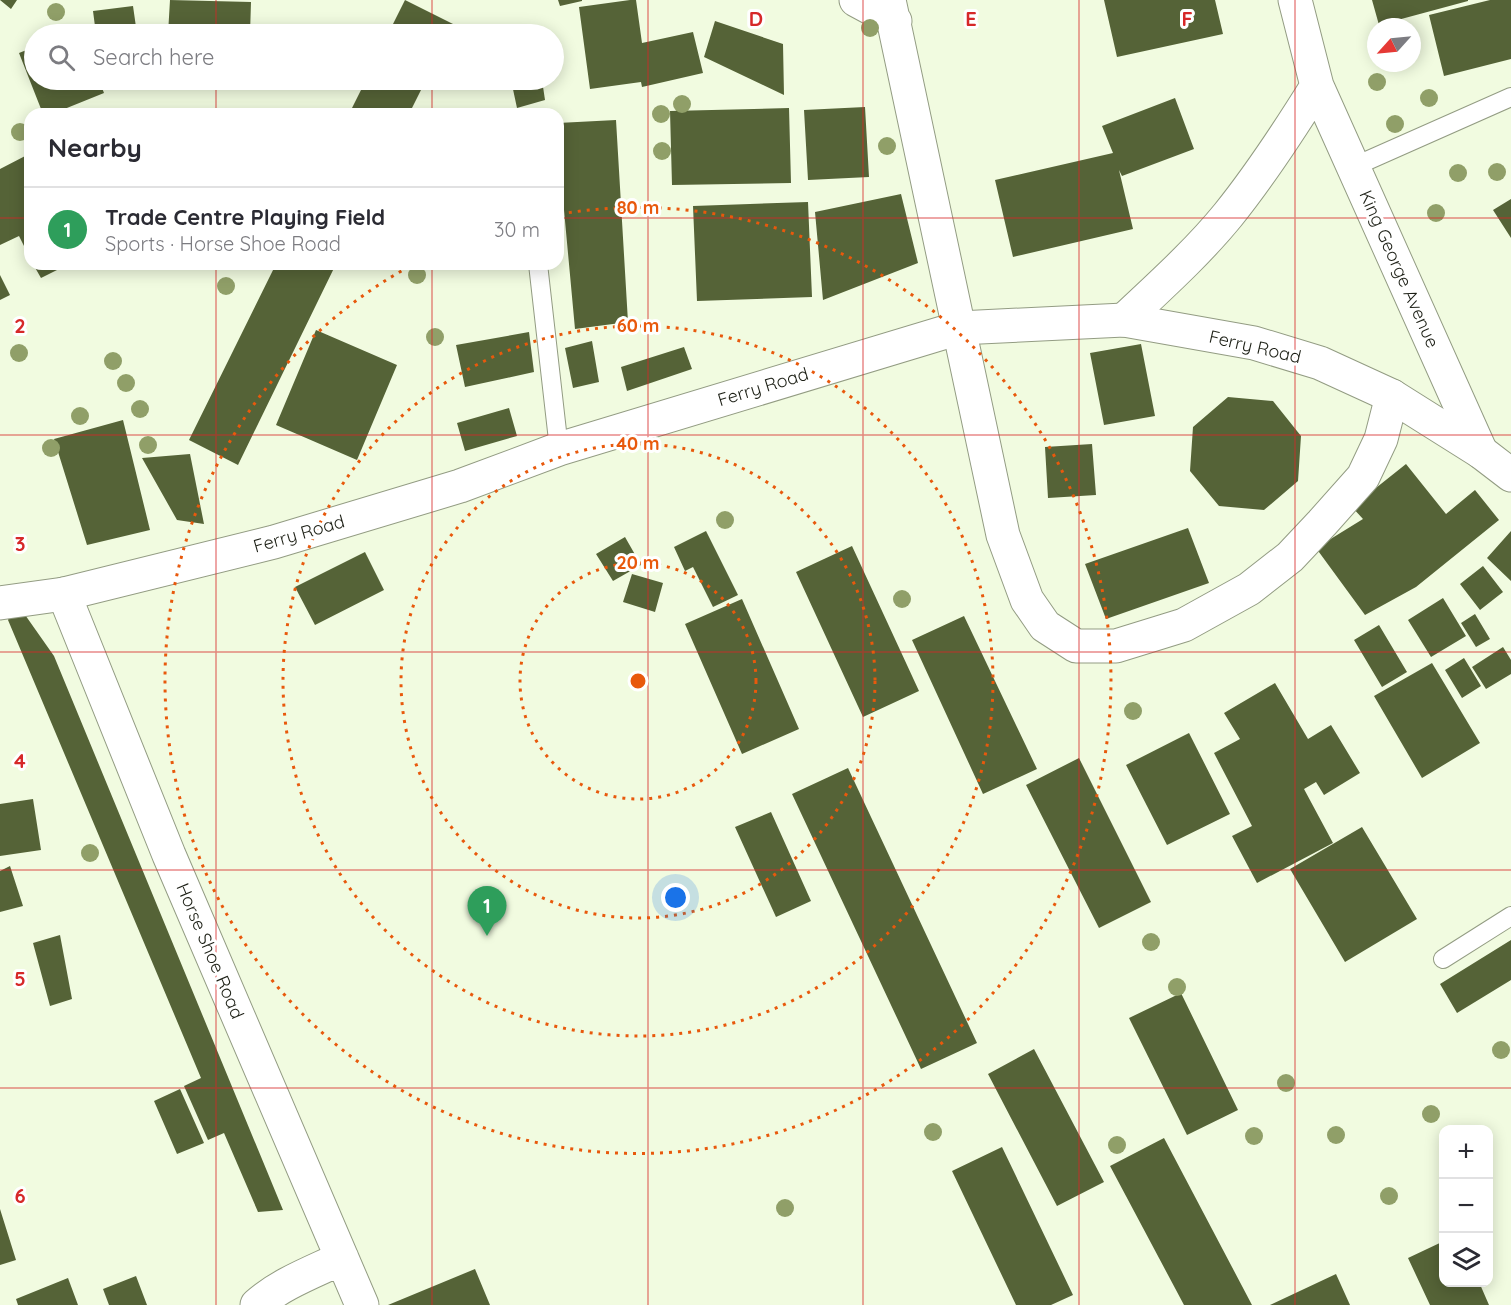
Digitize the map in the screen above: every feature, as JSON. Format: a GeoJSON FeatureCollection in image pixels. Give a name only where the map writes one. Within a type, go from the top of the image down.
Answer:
{"type":"FeatureCollection","features":[{"type":"Feature","properties":{"kind":"street"},"geometry":{"type":"LineString","coordinates":[[856,0],[892,11],[1003,535],[1027,600],[1045,626],[1076,646],[1116,646],[1184,626],[1249,589],[1290,556],[1363,477],[1381,438],[1392,396]]}},
{"type":"Feature","properties":{"kind":"street","name":"King George Avenue"},"geometry":{"type":"LineString","coordinates":[[1295,0],[1317,86],[1481,452]]}},
{"type":"Feature","properties":{"kind":"street"},"geometry":{"type":"LineString","coordinates":[[1124,320],[1170,277],[1227,216],[1277,151],[1317,86]]}},
{"type":"Feature","properties":{"kind":"street","name":"Ferry Road"},"geometry":{"type":"LineString","coordinates":[[0,603],[63,594],[274,542],[460,486],[559,448],[959,328],[1124,320],[1254,344],[1320,363],[1392,396],[1481,452],[1511,475]]}},
{"type":"Feature","properties":{"kind":"street","name":"Horse Shoe Road"},"geometry":{"type":"LineString","coordinates":[[63,594],[169,855],[362,1305]]}},
{"type":"Feature","properties":{"kind":"street"},"geometry":{"type":"LineString","coordinates":[[256,1305],[285,1286],[342,1258]]}},
{"type":"Feature","properties":{"kind":"lane"},"geometry":{"type":"LineString","coordinates":[[1353,167],[1511,97]]}},
{"type":"Feature","properties":{"kind":"lane"},"geometry":{"type":"LineString","coordinates":[[539,270],[559,448]]}},
{"type":"Feature","properties":{"kind":"lane"},"geometry":{"type":"LineString","coordinates":[[1443,959],[1511,916]]}},
{"type":"Feature","properties":{"kind":"building"},"geometry":{"type":"Polygon","coordinates":[[[0,0],[17,0],[11,9],[0,0]]]}},
{"type":"Feature","properties":{"kind":"building"},"geometry":{"type":"Polygon","coordinates":[[[170,0],[251,2],[250,24],[169,24],[170,0]]]}},
{"type":"Feature","properties":{"kind":"building"},"geometry":{"type":"Polygon","coordinates":[[[405,0],[453,24],[393,24],[405,0]]]}},
{"type":"Feature","properties":{"kind":"building"},"geometry":{"type":"Polygon","coordinates":[[[558,0],[582,0],[582,1],[560,6],[558,0]]]}},
{"type":"Feature","properties":{"kind":"building"},"geometry":{"type":"Polygon","coordinates":[[[636,0],[642,43],[693,32],[703,73],[642,87],[641,82],[590,89],[579,7],[636,0]]]}},
{"type":"Feature","properties":{"kind":"building"},"geometry":{"type":"Polygon","coordinates":[[[1104,0],[1215,0],[1223,34],[1117,57],[1104,0]]]}},
{"type":"Feature","properties":{"kind":"building"},"geometry":{"type":"Polygon","coordinates":[[[1372,0],[1468,0],[1405,18],[1377,18],[1372,0]]]}},
{"type":"Feature","properties":{"kind":"building"},"geometry":{"type":"Polygon","coordinates":[[[1490,0],[1511,0],[1511,59],[1444,76],[1429,15],[1490,0]]]}},
{"type":"Feature","properties":{"kind":"building"},"geometry":{"type":"Polygon","coordinates":[[[133,6],[136,24],[95,24],[93,11],[133,6]]]}},
{"type":"Feature","properties":{"kind":"building"},"geometry":{"type":"Polygon","coordinates":[[[715,21],[783,44],[784,95],[704,57],[715,21]]]}},
{"type":"Feature","properties":{"kind":"building"},"geometry":{"type":"Polygon","coordinates":[[[24,51],[24,66],[19,53],[24,51]]]}},
{"type":"Feature","properties":{"kind":"building"},"geometry":{"type":"Polygon","coordinates":[[[34,90],[103,90],[104,93],[67,108],[41,108],[34,90]]]}},
{"type":"Feature","properties":{"kind":"building"},"geometry":{"type":"Polygon","coordinates":[[[361,90],[421,90],[412,108],[352,108],[361,90]]]}},
{"type":"Feature","properties":{"kind":"building"},"geometry":{"type":"Polygon","coordinates":[[[513,90],[544,90],[545,100],[517,108],[513,90]]]}},
{"type":"Feature","properties":{"kind":"building"},"geometry":{"type":"Polygon","coordinates":[[[1175,98],[1194,149],[1122,176],[1119,170],[1133,229],[1013,257],[995,180],[1113,153],[1102,126],[1175,98]]]}},
{"type":"Feature","properties":{"kind":"building"},"geometry":{"type":"Polygon","coordinates":[[[865,107],[869,177],[808,180],[804,110],[865,107]]]}},
{"type":"Feature","properties":{"kind":"building"},"geometry":{"type":"Polygon","coordinates":[[[789,108],[791,183],[672,185],[670,111],[789,108]]]}},
{"type":"Feature","properties":{"kind":"building"},"geometry":{"type":"Polygon","coordinates":[[[616,120],[628,322],[575,329],[564,210],[564,123],[616,120]]]}},
{"type":"Feature","properties":{"kind":"building"},"geometry":{"type":"Polygon","coordinates":[[[24,157],[24,246],[19,236],[0,245],[0,169],[24,157]]]}},
{"type":"Feature","properties":{"kind":"building"},"geometry":{"type":"Polygon","coordinates":[[[901,194],[918,263],[823,300],[815,212],[901,194]]]}},
{"type":"Feature","properties":{"kind":"building"},"geometry":{"type":"Polygon","coordinates":[[[1511,199],[1511,238],[1493,210],[1511,199]]]}},
{"type":"Feature","properties":{"kind":"building"},"geometry":{"type":"Polygon","coordinates":[[[808,202],[812,297],[697,301],[693,206],[808,202]]]}},
{"type":"Feature","properties":{"kind":"building"},"geometry":{"type":"Polygon","coordinates":[[[36,270],[57,270],[41,278],[36,270]]]}},
{"type":"Feature","properties":{"kind":"building"},"geometry":{"type":"Polygon","coordinates":[[[273,270],[333,270],[238,465],[189,440],[273,270]]]}},
{"type":"Feature","properties":{"kind":"building"},"geometry":{"type":"Polygon","coordinates":[[[0,275],[10,295],[0,300],[0,275]]]}},
{"type":"Feature","properties":{"kind":"building"},"geometry":{"type":"Polygon","coordinates":[[[316,330],[397,365],[357,460],[276,425],[316,330]]]}},
{"type":"Feature","properties":{"kind":"building"},"geometry":{"type":"Polygon","coordinates":[[[529,332],[534,372],[465,387],[456,345],[529,332]]]}},
{"type":"Feature","properties":{"kind":"building"},"geometry":{"type":"Polygon","coordinates":[[[592,341],[599,382],[573,388],[565,348],[592,341]]]}},
{"type":"Feature","properties":{"kind":"building"},"geometry":{"type":"Polygon","coordinates":[[[1141,344],[1155,416],[1104,425],[1090,353],[1141,344]]]}},
{"type":"Feature","properties":{"kind":"building"},"geometry":{"type":"Polygon","coordinates":[[[684,347],[692,369],[627,391],[621,367],[684,347]]]}},
{"type":"Feature","properties":{"kind":"building"},"geometry":{"type":"Polygon","coordinates":[[[1228,397],[1273,401],[1301,436],[1298,481],[1264,510],[1219,506],[1190,471],[1193,427],[1228,397]]]}},
{"type":"Feature","properties":{"kind":"building"},"geometry":{"type":"Polygon","coordinates":[[[509,408],[517,436],[465,451],[457,423],[509,408]]]}},
{"type":"Feature","properties":{"kind":"building"},"geometry":{"type":"Polygon","coordinates":[[[123,420],[150,530],[87,545],[54,439],[123,420]]]}},
{"type":"Feature","properties":{"kind":"building"},"geometry":{"type":"Polygon","coordinates":[[[1092,444],[1096,495],[1048,498],[1045,447],[1092,444]]]}},
{"type":"Feature","properties":{"kind":"building"},"geometry":{"type":"Polygon","coordinates":[[[190,454],[204,524],[177,520],[142,458],[190,454]]]}},
{"type":"Feature","properties":{"kind":"building"},"geometry":{"type":"Polygon","coordinates":[[[1406,464],[1446,514],[1475,490],[1499,520],[1416,587],[1365,615],[1316,548],[1363,519],[1352,507],[1406,464]]]}},
{"type":"Feature","properties":{"kind":"building"},"geometry":{"type":"Polygon","coordinates":[[[1188,528],[1209,583],[1106,619],[1085,564],[1188,528]]]}},
{"type":"Feature","properties":{"kind":"building"},"geometry":{"type":"Polygon","coordinates":[[[706,531],[738,595],[713,607],[693,567],[685,571],[674,547],[706,531]]]}},
{"type":"Feature","properties":{"kind":"building"},"geometry":{"type":"Polygon","coordinates":[[[1511,531],[1511,581],[1487,558],[1511,531]]]}},
{"type":"Feature","properties":{"kind":"building"},"geometry":{"type":"Polygon","coordinates":[[[625,537],[641,565],[613,581],[596,554],[625,537]]]}},
{"type":"Feature","properties":{"kind":"building"},"geometry":{"type":"Polygon","coordinates":[[[852,546],[919,691],[863,717],[796,572],[852,546]]]}},
{"type":"Feature","properties":{"kind":"building"},"geometry":{"type":"Polygon","coordinates":[[[365,552],[384,590],[315,625],[295,587],[365,552]]]}},
{"type":"Feature","properties":{"kind":"building"},"geometry":{"type":"Polygon","coordinates":[[[1483,566],[1503,592],[1480,610],[1460,584],[1483,566]]]}},
{"type":"Feature","properties":{"kind":"building"},"geometry":{"type":"Polygon","coordinates":[[[632,574],[663,583],[655,612],[623,602],[632,574]]]}},
{"type":"Feature","properties":{"kind":"building"},"geometry":{"type":"Polygon","coordinates":[[[1443,598],[1466,636],[1431,657],[1408,620],[1443,598]]]}},
{"type":"Feature","properties":{"kind":"building"},"geometry":{"type":"Polygon","coordinates":[[[742,599],[799,729],[742,754],[685,624],[742,599]]]}},
{"type":"Feature","properties":{"kind":"building"},"geometry":{"type":"Polygon","coordinates":[[[16,602],[54,656],[283,1210],[258,1212],[224,1133],[208,1140],[184,1086],[201,1078],[8,620],[16,602]]]}},
{"type":"Feature","properties":{"kind":"building"},"geometry":{"type":"Polygon","coordinates":[[[1475,614],[1490,639],[1476,647],[1461,623],[1475,614]]]}},
{"type":"Feature","properties":{"kind":"building"},"geometry":{"type":"Polygon","coordinates":[[[964,616],[1037,769],[983,794],[912,640],[964,616]]]}},
{"type":"Feature","properties":{"kind":"building"},"geometry":{"type":"Polygon","coordinates":[[[1379,625],[1407,672],[1382,687],[1354,640],[1379,625]]]}},
{"type":"Feature","properties":{"kind":"building"},"geometry":{"type":"Polygon","coordinates":[[[1503,647],[1511,660],[1511,674],[1486,689],[1472,667],[1503,647]]]}},
{"type":"Feature","properties":{"kind":"building"},"geometry":{"type":"Polygon","coordinates":[[[1464,658],[1481,686],[1462,698],[1445,670],[1464,658]]]}},
{"type":"Feature","properties":{"kind":"building"},"geometry":{"type":"Polygon","coordinates":[[[1432,663],[1480,743],[1422,778],[1374,696],[1432,663]]]}},
{"type":"Feature","properties":{"kind":"building"},"geometry":{"type":"Polygon","coordinates":[[[1275,683],[1308,739],[1331,725],[1360,773],[1324,795],[1316,782],[1304,789],[1333,843],[1257,883],[1232,836],[1252,826],[1214,753],[1240,739],[1224,713],[1275,683]]]}},
{"type":"Feature","properties":{"kind":"building"},"geometry":{"type":"Polygon","coordinates":[[[1189,733],[1230,814],[1167,845],[1126,765],[1189,733]]]}},
{"type":"Feature","properties":{"kind":"building"},"geometry":{"type":"Polygon","coordinates":[[[1079,758],[1151,902],[1099,928],[1026,785],[1079,758]]]}},
{"type":"Feature","properties":{"kind":"building"},"geometry":{"type":"Polygon","coordinates":[[[848,768],[977,1043],[921,1069],[792,794],[848,768]]]}},
{"type":"Feature","properties":{"kind":"building"},"geometry":{"type":"Polygon","coordinates":[[[33,799],[41,850],[0,856],[0,804],[33,799]]]}},
{"type":"Feature","properties":{"kind":"building"},"geometry":{"type":"Polygon","coordinates":[[[771,812],[811,901],[776,917],[735,827],[771,812]]]}},
{"type":"Feature","properties":{"kind":"building"},"geometry":{"type":"Polygon","coordinates":[[[1362,827],[1417,919],[1345,962],[1290,869],[1362,827]]]}},
{"type":"Feature","properties":{"kind":"building"},"geometry":{"type":"Polygon","coordinates":[[[10,866],[23,906],[0,912],[0,871],[10,866]]]}},
{"type":"Feature","properties":{"kind":"building"},"geometry":{"type":"Polygon","coordinates":[[[60,935],[72,999],[50,1006],[33,943],[60,935]]]}},
{"type":"Feature","properties":{"kind":"building"},"geometry":{"type":"Polygon","coordinates":[[[1511,940],[1511,980],[1457,1013],[1440,984],[1511,940]]]}},
{"type":"Feature","properties":{"kind":"building"},"geometry":{"type":"Polygon","coordinates":[[[1181,993],[1238,1110],[1187,1135],[1129,1018],[1181,993]]]}},
{"type":"Feature","properties":{"kind":"building"},"geometry":{"type":"Polygon","coordinates":[[[1034,1049],[1104,1182],[1057,1206],[988,1074],[1034,1049]]]}},
{"type":"Feature","properties":{"kind":"building"},"geometry":{"type":"Polygon","coordinates":[[[180,1089],[204,1143],[177,1154],[154,1101],[180,1089]]]}},
{"type":"Feature","properties":{"kind":"building"},"geometry":{"type":"Polygon","coordinates":[[[1164,1138],[1252,1305],[1184,1305],[1110,1166],[1164,1138]]]}},
{"type":"Feature","properties":{"kind":"building"},"geometry":{"type":"Polygon","coordinates":[[[1002,1147],[1073,1295],[1051,1305],[1016,1305],[952,1171],[1002,1147]]]}},
{"type":"Feature","properties":{"kind":"building"},"geometry":{"type":"Polygon","coordinates":[[[0,1209],[16,1260],[0,1265],[0,1209]]]}},
{"type":"Feature","properties":{"kind":"building"},"geometry":{"type":"Polygon","coordinates":[[[1439,1243],[1439,1287],[1481,1287],[1489,1305],[1430,1305],[1408,1258],[1439,1243]]]}},
{"type":"Feature","properties":{"kind":"building"},"geometry":{"type":"Polygon","coordinates":[[[475,1269],[490,1305],[388,1305],[475,1269]]]}},
{"type":"Feature","properties":{"kind":"building"},"geometry":{"type":"Polygon","coordinates":[[[1336,1274],[1350,1305],[1270,1305],[1336,1274]]]}},
{"type":"Feature","properties":{"kind":"building"},"geometry":{"type":"Polygon","coordinates":[[[136,1276],[147,1305],[109,1305],[103,1289],[136,1276]]]}},
{"type":"Feature","properties":{"kind":"building"},"geometry":{"type":"Polygon","coordinates":[[[68,1278],[78,1305],[18,1305],[16,1299],[68,1278]]]}},
{"type":"Feature","properties":{"kind":"place","name":"Trade Centre Playing Field"},"geometry":{"type":"Point","coordinates":[487,936]}}]}
